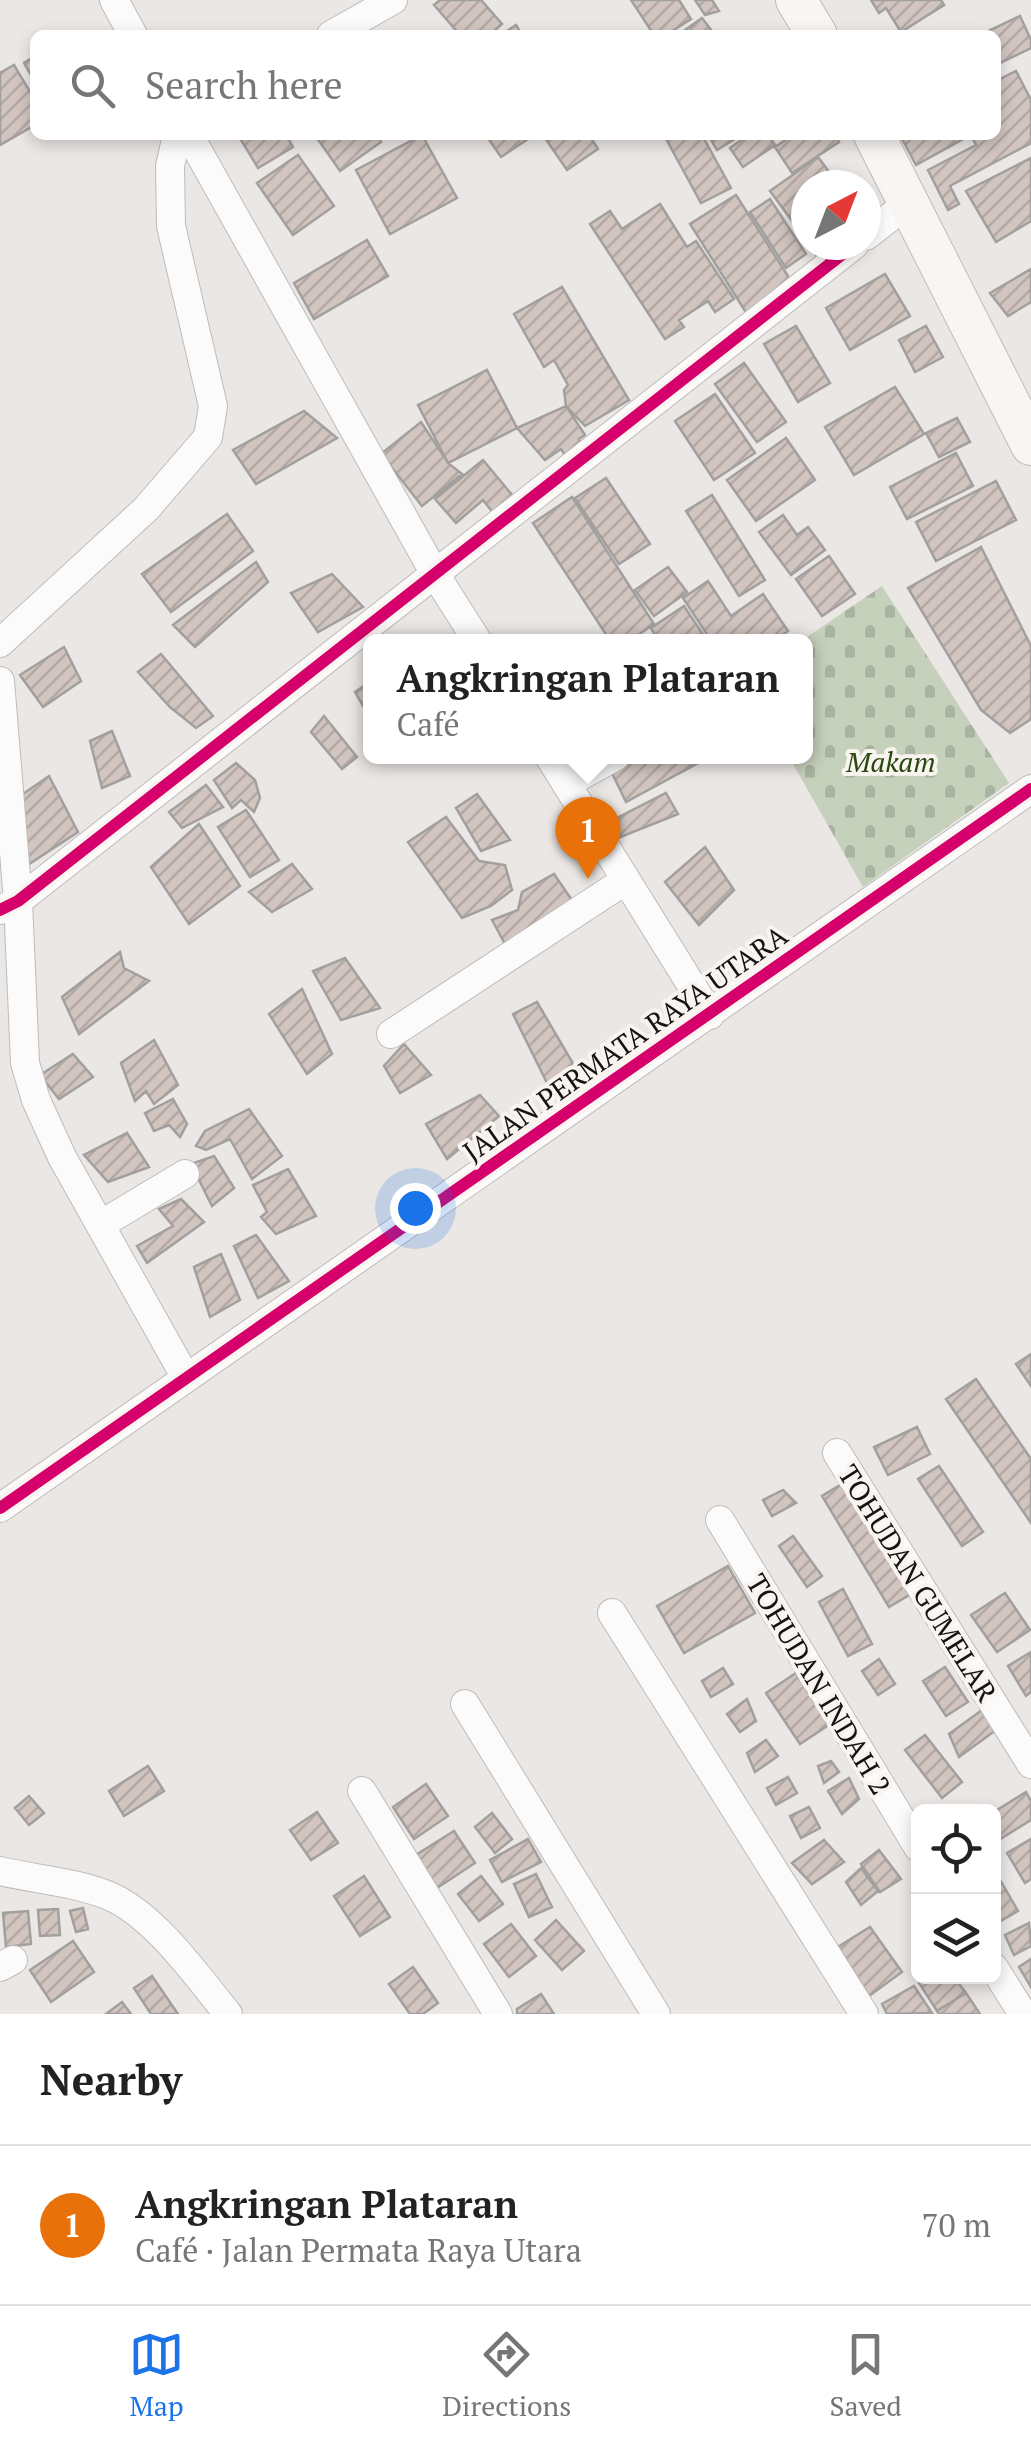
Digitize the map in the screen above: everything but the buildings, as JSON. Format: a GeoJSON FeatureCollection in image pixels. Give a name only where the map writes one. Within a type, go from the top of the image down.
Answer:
{"type":"FeatureCollection","features":[{"type":"Feature","properties":{"kind":"main road"},"geometry":{"type":"LineString","coordinates":[[876,140],[1031,444]]}},
{"type":"Feature","properties":{"kind":"street"},"geometry":{"type":"LineString","coordinates":[[114,0],[131,30]]}},
{"type":"Feature","properties":{"kind":"street"},"geometry":{"type":"LineString","coordinates":[[340,30],[393,0]]}},
{"type":"Feature","properties":{"kind":"street"},"geometry":{"type":"LineString","coordinates":[[0,643],[146,509],[208,437],[212,406],[171,226],[170,166],[176,140]]}},
{"type":"Feature","properties":{"kind":"street"},"geometry":{"type":"LineString","coordinates":[[192,140],[473,634]]}},
{"type":"Feature","properties":{"kind":"street"},"geometry":{"type":"LineString","coordinates":[[881,224],[907,204]]}},
{"type":"Feature","properties":{"kind":"street"},"geometry":{"type":"LineString","coordinates":[[9,905],[835,260]]}},
{"type":"Feature","properties":{"kind":"street"},"geometry":{"type":"LineString","coordinates":[[0,681],[9,905],[25,1063],[36,1100],[62,1157],[186,1378]]}},
{"type":"Feature","properties":{"kind":"street"},"geometry":{"type":"LineString","coordinates":[[554,764],[710,1015]]}},
{"type":"Feature","properties":{"kind":"street"},"geometry":{"type":"LineString","coordinates":[[566,784],[602,764]]}},
{"type":"Feature","properties":{"kind":"street","name":"JALAN PERMATA RAYA UTARA"},"geometry":{"type":"LineString","coordinates":[[0,1508],[1031,790]]}},
{"type":"Feature","properties":{"kind":"street"},"geometry":{"type":"LineString","coordinates":[[391,1034],[626,880]]}},
{"type":"Feature","properties":{"kind":"street"},"geometry":{"type":"LineString","coordinates":[[100,1225],[185,1174]]}},
{"type":"Feature","properties":{"kind":"street","name":"TOHUDAN GUMELAR"},"geometry":{"type":"LineString","coordinates":[[837,1453],[1031,1764]]}},
{"type":"Feature","properties":{"kind":"street","name":"TOHUDAN INDAH 2"},"geometry":{"type":"LineString","coordinates":[[720,1520],[911,1835]]}},
{"type":"Feature","properties":{"kind":"street"},"geometry":{"type":"LineString","coordinates":[[612,1613],[864,2014]]}},
{"type":"Feature","properties":{"kind":"street"},"geometry":{"type":"LineString","coordinates":[[465,1704],[656,2014]]}},
{"type":"Feature","properties":{"kind":"street"},"geometry":{"type":"LineString","coordinates":[[362,1791],[498,2014]]}},
{"type":"Feature","properties":{"kind":"street"},"geometry":{"type":"LineString","coordinates":[[0,1871],[103,1893],[122,1902],[152,1928],[228,2014]]}},
{"type":"Feature","properties":{"kind":"street"},"geometry":{"type":"LineString","coordinates":[[1001,1979],[1023,2014]]}},
{"type":"Feature","properties":{"kind":"green space","name":"Makam"},"geometry":{"type":"Polygon","coordinates":[[[882,586],[1009,783],[863,887],[793,764],[813,764],[811,634],[882,586]]]}},
{"type":"Feature","properties":{"kind":"cycle path"},"geometry":{"type":"LineString","coordinates":[[0,910],[18,901],[835,260]]}},
{"type":"Feature","properties":{"kind":"cycle path"},"geometry":{"type":"LineString","coordinates":[[0,1508],[1031,789]]}},
{"type":"Feature","properties":{"kind":"place","name":"Angkringan Plataran"},"geometry":{"type":"Point","coordinates":[588,879]}}]}
